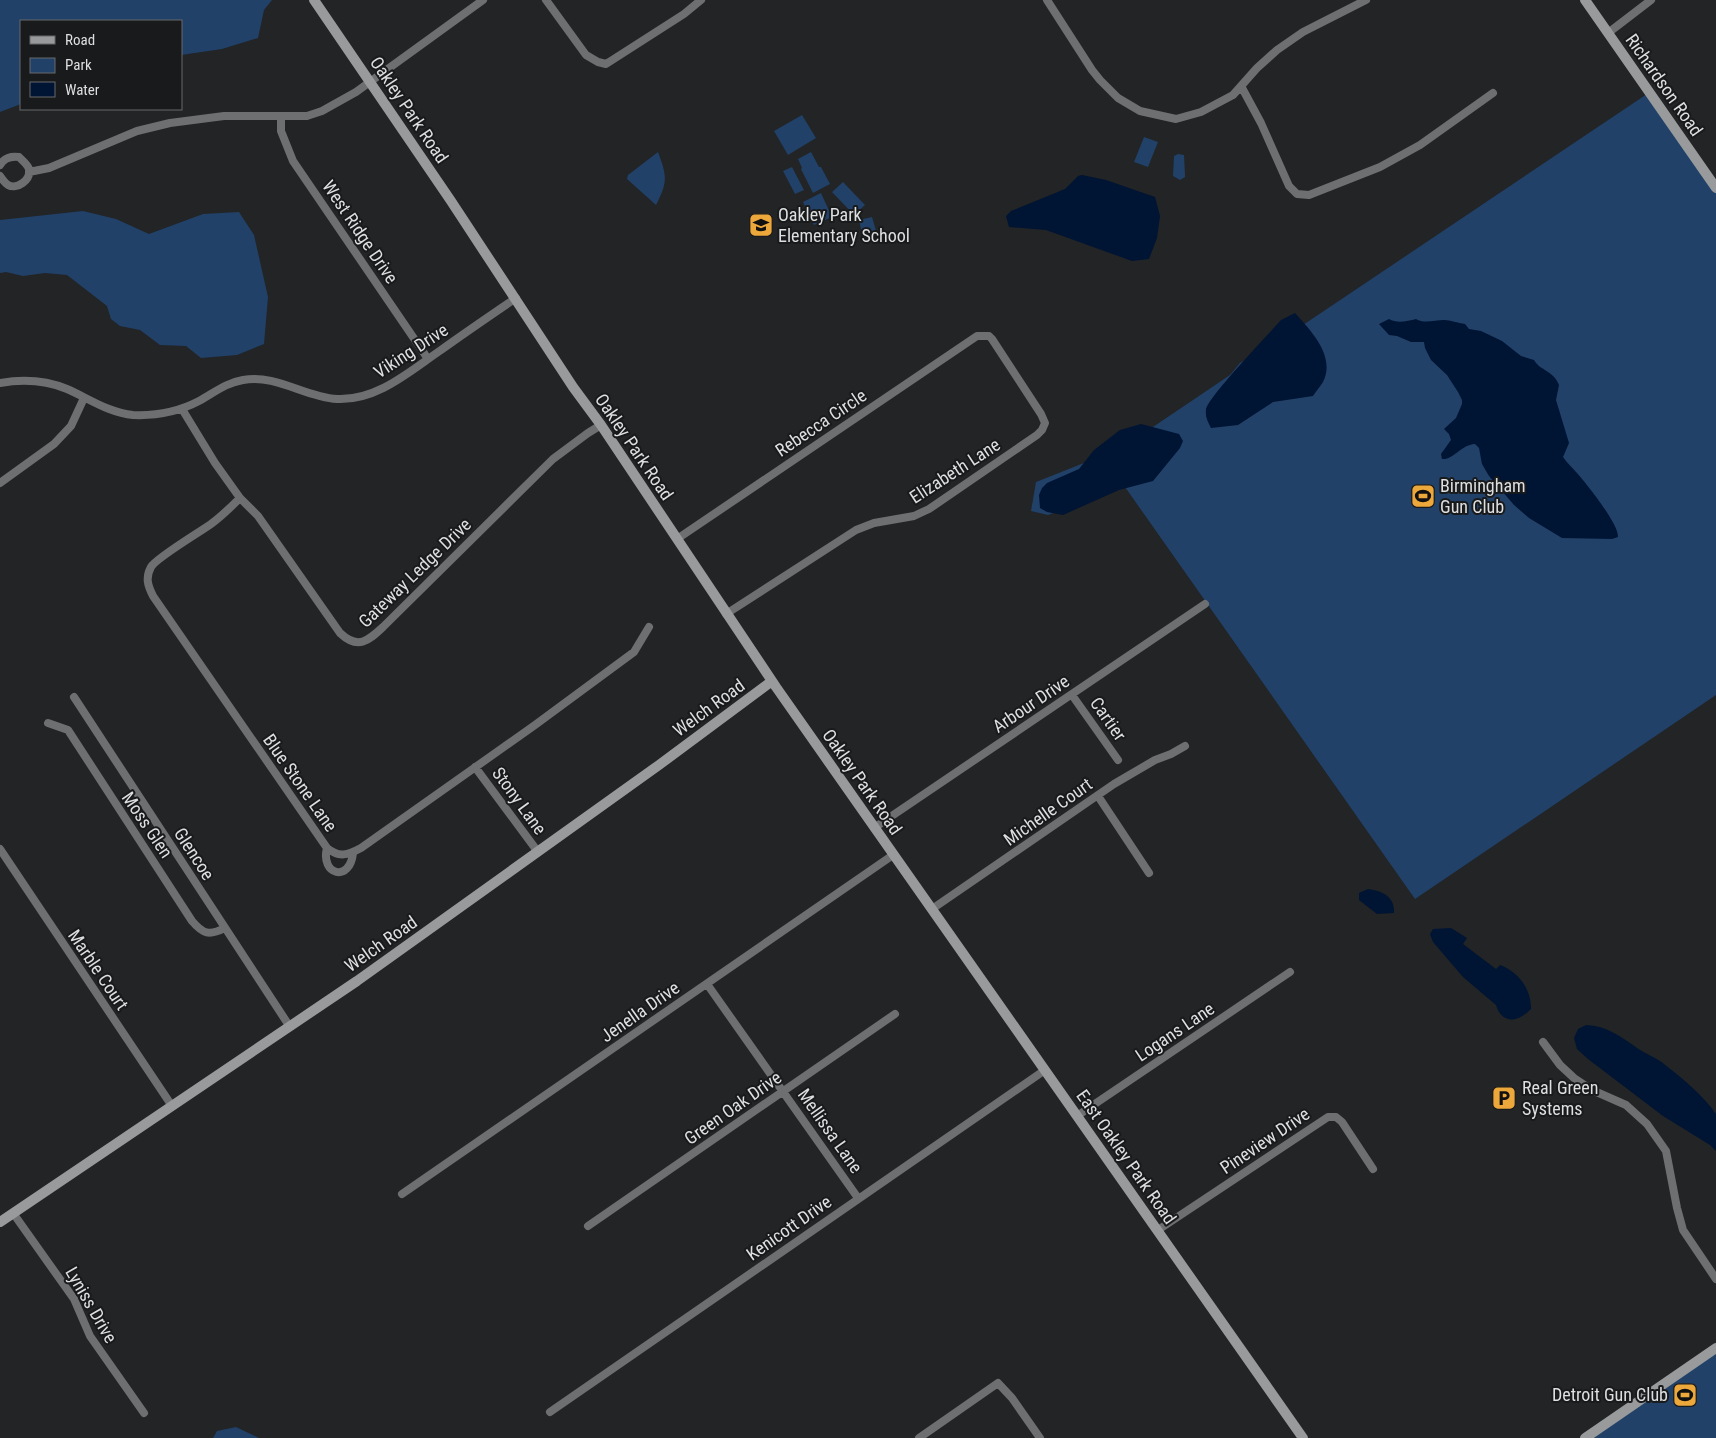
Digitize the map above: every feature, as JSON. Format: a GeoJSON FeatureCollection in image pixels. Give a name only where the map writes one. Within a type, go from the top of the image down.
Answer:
{"type":"FeatureCollection","features":[{"type":"Feature","properties":{"kind":"street","name":"Oakley Park Road"},"geometry":{"type":"LineString","coordinates":[[314,0],[516,298],[726,614],[932,909]]}},
{"type":"Feature","properties":{"kind":"street"},"geometry":{"type":"LineString","coordinates":[[29,172],[49,168],[137,131],[170,123],[224,116],[307,116],[322,112],[356,92],[483,0]]}},
{"type":"Feature","properties":{"kind":"street"},"geometry":{"type":"LineString","coordinates":[[546,0],[586,55],[606,64],[684,14],[701,0]]}},
{"type":"Feature","properties":{"kind":"street"},"geometry":{"type":"LineString","coordinates":[[1047,0],[1100,80],[1118,98],[1140,112],[1176,119],[1201,112],[1233,95],[1257,68],[1277,50],[1303,32],[1366,0]]}},
{"type":"Feature","properties":{"kind":"street","name":"Richardson Road"},"geometry":{"type":"LineString","coordinates":[[1585,0],[1716,188]]}},
{"type":"Feature","properties":{"kind":"street"},"geometry":{"type":"LineString","coordinates":[[1608,33],[1651,0]]}},
{"type":"Feature","properties":{"kind":"street"},"geometry":{"type":"LineString","coordinates":[[1241,86],[1261,123],[1289,186],[1297,194],[1303,196],[1317,193],[1380,167],[1420,145],[1493,93]]}},
{"type":"Feature","properties":{"kind":"street","name":"West Ridge Drive"},"geometry":{"type":"LineString","coordinates":[[281,117],[281,131],[293,161],[428,359]]}},
{"type":"Feature","properties":{"kind":"street"},"geometry":{"type":"LineString","coordinates":[[0,165],[1,162],[11,156],[19,157],[28,167],[29,172],[24,183],[14,187],[6,185],[0,176]]}},
{"type":"Feature","properties":{"kind":"street","name":"Viking Drive"},"geometry":{"type":"LineString","coordinates":[[0,383],[26,380],[48,383],[69,390],[112,410],[132,415],[160,414],[182,409],[232,382],[257,378],[282,382],[327,398],[356,398],[383,388],[516,298]]}},
{"type":"Feature","properties":{"kind":"street","name":"Rebecca Circle"},"geometry":{"type":"LineString","coordinates":[[677,540],[972,339],[983,335]]}},
{"type":"Feature","properties":{"kind":"street","name":"Elizabeth Lane"},"geometry":{"type":"LineString","coordinates":[[726,614],[856,530],[874,523],[914,516],[929,509],[1028,442],[1042,430],[1045,423],[1041,414],[992,339],[989,336],[983,335]]}},
{"type":"Feature","properties":{"kind":"street"},"geometry":{"type":"LineString","coordinates":[[0,483],[54,444],[69,429],[84,398]]}},
{"type":"Feature","properties":{"kind":"street","name":"Gateway Ledge Drive"},"geometry":{"type":"LineString","coordinates":[[182,409],[215,463],[240,498],[258,516],[340,633],[346,639],[363,643],[383,628],[553,459],[601,425]]}},
{"type":"Feature","properties":{"kind":"street","name":"Blue Stone Lane"},"geometry":{"type":"LineString","coordinates":[[240,498],[224,514],[154,564],[148,576],[148,584],[153,596],[326,848],[331,852],[341,855],[353,852]]}},
{"type":"Feature","properties":{"kind":"street","name":"Arbour Drive"},"geometry":{"type":"LineString","coordinates":[[874,828],[1205,604]]}},
{"type":"Feature","properties":{"kind":"street"},"geometry":{"type":"LineString","coordinates":[[326,848],[325,858],[327,865],[332,870],[338,872],[349,868],[353,852],[634,652],[649,627]]}},
{"type":"Feature","properties":{"kind":"street","name":"Welch Road"},"geometry":{"type":"LineString","coordinates":[[0,1222],[405,948],[772,681]]}},
{"type":"Feature","properties":{"kind":"street","name":"Cartier"},"geometry":{"type":"LineString","coordinates":[[1072,694],[1118,760]]}},
{"type":"Feature","properties":{"kind":"street","name":"Glencoe"},"geometry":{"type":"LineString","coordinates":[[74,697],[290,1027]]}},
{"type":"Feature","properties":{"kind":"street","name":"Moss Glen"},"geometry":{"type":"LineString","coordinates":[[48,723],[68,730],[192,921],[199,929],[206,933],[216,932],[225,928]]}},
{"type":"Feature","properties":{"kind":"street","name":"Michelle Court"},"geometry":{"type":"LineString","coordinates":[[932,909],[1114,784],[1155,760],[1185,746]]}},
{"type":"Feature","properties":{"kind":"street","name":"Stony Lane"},"geometry":{"type":"LineString","coordinates":[[475,767],[538,852]]}},
{"type":"Feature","properties":{"kind":"street"},"geometry":{"type":"LineString","coordinates":[[1098,796],[1149,873]]}},
{"type":"Feature","properties":{"kind":"street","name":"Marble Court"},"geometry":{"type":"LineString","coordinates":[[0,849],[172,1106]]}},
{"type":"Feature","properties":{"kind":"street","name":"Jenella Drive"},"geometry":{"type":"LineString","coordinates":[[402,1194],[894,855]]}},
{"type":"Feature","properties":{"kind":"street","name":"East Oakley Park Road"},"geometry":{"type":"LineString","coordinates":[[932,909],[1303,1438]]}},
{"type":"Feature","properties":{"kind":"street","name":"Logans Lane"},"geometry":{"type":"LineString","coordinates":[[1077,1116],[1290,972]]}},
{"type":"Feature","properties":{"kind":"street","name":"Mellissa Lane"},"geometry":{"type":"LineString","coordinates":[[707,984],[858,1198]]}},
{"type":"Feature","properties":{"kind":"street","name":"Green Oak Drive"},"geometry":{"type":"LineString","coordinates":[[588,1226],[894,1014]]}},
{"type":"Feature","properties":{"kind":"street"},"geometry":{"type":"LineString","coordinates":[[1543,1042],[1560,1065],[1574,1078],[1592,1090],[1626,1105],[1647,1124],[1666,1152],[1677,1208],[1684,1230],[1716,1279]]}},
{"type":"Feature","properties":{"kind":"street","name":"Kenicott Drive"},"geometry":{"type":"LineString","coordinates":[[550,1412],[1045,1070]]}},
{"type":"Feature","properties":{"kind":"street","name":"Pineview Drive"},"geometry":{"type":"LineString","coordinates":[[1158,1230],[1328,1117],[1336,1117],[1342,1122],[1373,1169]]}},
{"type":"Feature","properties":{"kind":"street","name":"Lyniss Drive"},"geometry":{"type":"LineString","coordinates":[[13,1213],[74,1299],[90,1336],[144,1413]]}},
{"type":"Feature","properties":{"kind":"street"},"geometry":{"type":"LineString","coordinates":[[1585,1438],[1716,1348]]}},
{"type":"Feature","properties":{"kind":"street"},"geometry":{"type":"LineString","coordinates":[[919,1438],[998,1383],[1012,1398],[1040,1438]]}},
{"type":"Feature","properties":{"kind":"street","name":"East Oakley Park Road"},"geometry":{"type":"LineString","coordinates":[[1294,1423],[1307,1438]]}},
{"type":"Feature","properties":{"kind":"green space"},"geometry":{"type":"Polygon","coordinates":[[[0,0],[272,0],[264,10],[258,38],[222,49],[182,55],[182,20],[20,20],[20,104],[0,112],[0,0]]]}},
{"type":"Feature","properties":{"kind":"green space","name":"Birmingham Gun Club"},"geometry":{"type":"Polygon","coordinates":[[[1647,94],[1716,191],[1716,695],[1415,899],[1125,487],[1048,515],[1031,511],[1036,482],[1094,459],[1147,431],[1230,375],[1240,363],[1297,329],[1647,94]]]}},
{"type":"Feature","properties":{"kind":"green space"},"geometry":{"type":"Polygon","coordinates":[[[802,115],[816,138],[788,155],[774,131],[802,115]]]}},
{"type":"Feature","properties":{"kind":"green space"},"geometry":{"type":"Polygon","coordinates":[[[1144,137],[1158,142],[1148,167],[1134,162],[1144,137]]]}},
{"type":"Feature","properties":{"kind":"green space"},"geometry":{"type":"Polygon","coordinates":[[[658,152],[665,179],[663,190],[656,205],[627,179],[628,175],[658,152]]]}},
{"type":"Feature","properties":{"kind":"green space"},"geometry":{"type":"Polygon","coordinates":[[[811,152],[830,184],[813,193],[798,159],[811,152]]]}},
{"type":"Feature","properties":{"kind":"green space"},"geometry":{"type":"Polygon","coordinates":[[[1178,154],[1184,155],[1185,177],[1180,180],[1173,176],[1174,156],[1178,154]]]}},
{"type":"Feature","properties":{"kind":"green space"},"geometry":{"type":"Polygon","coordinates":[[[792,167],[804,190],[795,194],[783,171],[792,167]]]}},
{"type":"Feature","properties":{"kind":"green space"},"geometry":{"type":"Polygon","coordinates":[[[843,182],[865,205],[854,215],[832,192],[843,182]]]}},
{"type":"Feature","properties":{"kind":"green space"},"geometry":{"type":"Polygon","coordinates":[[[821,193],[832,217],[814,225],[803,202],[821,193]]]}},
{"type":"Feature","properties":{"kind":"green space"},"geometry":{"type":"Polygon","coordinates":[[[83,211],[116,219],[149,234],[203,214],[239,212],[254,235],[268,297],[264,344],[237,355],[201,358],[186,346],[160,345],[140,330],[120,326],[111,319],[107,306],[67,275],[45,273],[23,276],[6,272],[0,273],[0,220],[83,211]]]}},
{"type":"Feature","properties":{"kind":"green space"},"geometry":{"type":"Polygon","coordinates":[[[872,217],[877,234],[863,238],[859,220],[872,217]]]}},
{"type":"Feature","properties":{"kind":"green space","name":"Detroit Gun Club"},"geometry":{"type":"Polygon","coordinates":[[[1716,1352],[1716,1438],[1593,1438],[1716,1352]]]}},
{"type":"Feature","properties":{"kind":"green space"},"geometry":{"type":"Polygon","coordinates":[[[236,1427],[259,1438],[213,1438],[217,1431],[236,1427]]]}},
{"type":"Feature","properties":{"kind":"water"},"geometry":{"type":"Polygon","coordinates":[[[1082,175],[1106,180],[1155,197],[1160,216],[1157,238],[1149,259],[1132,261],[1046,230],[1009,227],[1006,216],[1011,211],[1065,189],[1078,176],[1082,175]]]}},
{"type":"Feature","properties":{"kind":"water"},"geometry":{"type":"Polygon","coordinates":[[[1295,313],[1320,344],[1324,353],[1326,372],[1323,382],[1313,396],[1273,402],[1238,425],[1211,428],[1206,417],[1206,410],[1216,393],[1281,320],[1295,313]]]}},
{"type":"Feature","properties":{"kind":"water"},"geometry":{"type":"Polygon","coordinates":[[[1389,319],[1399,322],[1416,319],[1426,322],[1446,320],[1465,324],[1469,329],[1481,331],[1502,341],[1521,356],[1534,360],[1554,377],[1559,385],[1556,400],[1569,443],[1563,457],[1601,504],[1613,523],[1618,537],[1612,539],[1562,538],[1529,518],[1514,505],[1489,476],[1482,464],[1479,448],[1475,444],[1465,447],[1446,459],[1442,459],[1441,454],[1451,440],[1449,434],[1444,429],[1456,418],[1462,400],[1447,375],[1431,360],[1424,342],[1411,342],[1389,335],[1379,324],[1389,319]]]}},
{"type":"Feature","properties":{"kind":"water"},"geometry":{"type":"Polygon","coordinates":[[[1141,424],[1179,434],[1183,441],[1180,448],[1153,481],[1119,490],[1063,515],[1047,512],[1040,508],[1039,495],[1047,483],[1079,469],[1094,450],[1120,430],[1141,424]]]}},
{"type":"Feature","properties":{"kind":"water"},"geometry":{"type":"Polygon","coordinates":[[[1368,889],[1379,891],[1387,896],[1394,907],[1394,913],[1377,914],[1359,900],[1359,893],[1368,889]]]}},
{"type":"Feature","properties":{"kind":"water"},"geometry":{"type":"Polygon","coordinates":[[[1451,928],[1467,938],[1463,944],[1496,969],[1500,965],[1507,968],[1523,982],[1529,995],[1531,1009],[1516,1019],[1502,1016],[1496,1005],[1463,977],[1433,942],[1430,934],[1433,929],[1451,928]]]}},
{"type":"Feature","properties":{"kind":"water"},"geometry":{"type":"Polygon","coordinates":[[[1586,1025],[1600,1027],[1619,1036],[1661,1062],[1699,1094],[1716,1114],[1716,1151],[1710,1145],[1663,1116],[1577,1049],[1574,1038],[1578,1029],[1586,1025]]]}},
{"type":"Feature","properties":{"kind":"place","name":"Oakley Park Elementary School"},"geometry":{"type":"Point","coordinates":[761,225]}},
{"type":"Feature","properties":{"kind":"place","name":"Birmingham Gun Club"},"geometry":{"type":"Point","coordinates":[1423,496]}},
{"type":"Feature","properties":{"kind":"place","name":"Real Green Systems"},"geometry":{"type":"Point","coordinates":[1504,1098]}},
{"type":"Feature","properties":{"kind":"place","name":"Detroit Gun Club"},"geometry":{"type":"Point","coordinates":[1685,1395]}}]}
